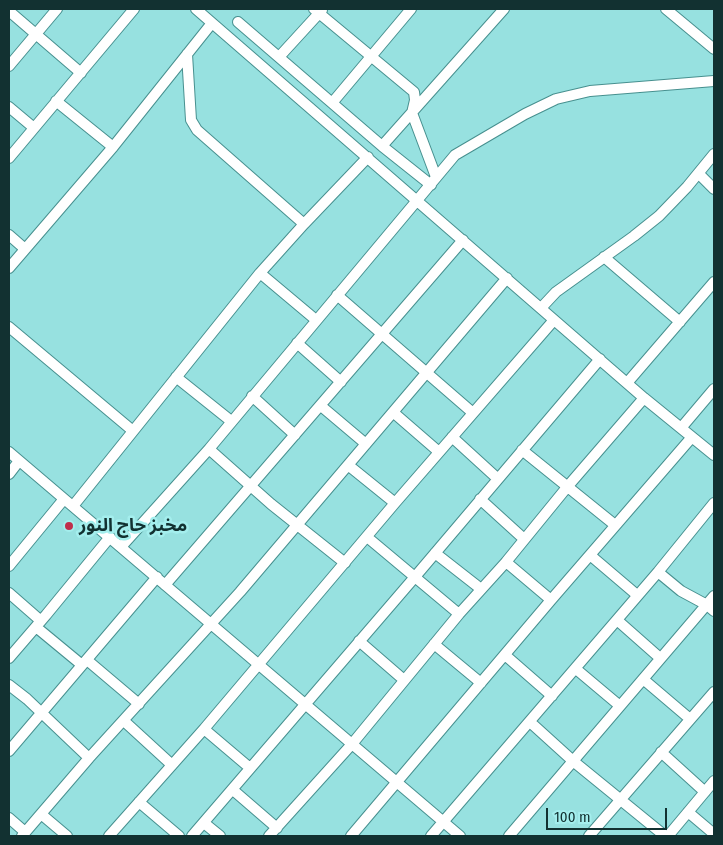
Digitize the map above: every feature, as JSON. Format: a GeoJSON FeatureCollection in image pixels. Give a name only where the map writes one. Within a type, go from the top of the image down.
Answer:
{"type":"FeatureCollection","features":[{"type":"Feature","properties":{"kind":"street"},"geometry":{"type":"LineString","coordinates":[[9,66],[57,9]]}},
{"type":"Feature","properties":{"kind":"street"},"geometry":{"type":"LineString","coordinates":[[9,158],[134,9]]}},
{"type":"Feature","properties":{"kind":"street"},"geometry":{"type":"LineString","coordinates":[[196,9],[644,398],[714,454]]}},
{"type":"Feature","properties":{"kind":"street"},"geometry":{"type":"LineString","coordinates":[[332,103],[411,9]]}},
{"type":"Feature","properties":{"kind":"street"},"geometry":{"type":"LineString","coordinates":[[382,146],[504,9]]}},
{"type":"Feature","properties":{"kind":"street"},"geometry":{"type":"LineString","coordinates":[[666,9],[714,49]]}},
{"type":"Feature","properties":{"kind":"street"},"geometry":{"type":"LineString","coordinates":[[279,57],[318,10],[414,92],[412,114],[433,181]]}},
{"type":"Feature","properties":{"kind":"street"},"geometry":{"type":"LineString","coordinates":[[9,11],[81,73]]}},
{"type":"Feature","properties":{"kind":"street"},"geometry":{"type":"LineString","coordinates":[[238,22],[382,146],[433,181]]}},
{"type":"Feature","properties":{"kind":"street"},"geometry":{"type":"LineString","coordinates":[[9,268],[113,147],[212,23]]}},
{"type":"Feature","properties":{"kind":"street"},"geometry":{"type":"LineString","coordinates":[[187,54],[191,120],[197,130],[304,224]]}},
{"type":"Feature","properties":{"kind":"street"},"geometry":{"type":"LineString","coordinates":[[121,547],[208,449],[455,155],[556,99],[590,91],[714,81]]}},
{"type":"Feature","properties":{"kind":"street"},"geometry":{"type":"LineString","coordinates":[[56,101],[113,147]]}},
{"type":"Feature","properties":{"kind":"street"},"geometry":{"type":"LineString","coordinates":[[9,107],[34,128]]}},
{"type":"Feature","properties":{"kind":"street"},"geometry":{"type":"LineString","coordinates":[[541,308],[556,292],[659,216],[699,174],[714,154]]}},
{"type":"Feature","properties":{"kind":"street"},"geometry":{"type":"LineString","coordinates":[[72,506],[260,273],[368,157]]}},
{"type":"Feature","properties":{"kind":"street"},"geometry":{"type":"LineString","coordinates":[[699,174],[714,189]]}},
{"type":"Feature","properties":{"kind":"street"},"geometry":{"type":"LineString","coordinates":[[9,235],[25,249]]}},
{"type":"Feature","properties":{"kind":"street"},"geometry":{"type":"LineString","coordinates":[[165,585],[384,334],[463,240]]}},
{"type":"Feature","properties":{"kind":"street"},"geometry":{"type":"LineString","coordinates":[[604,257],[680,322]]}},
{"type":"Feature","properties":{"kind":"street"},"geometry":{"type":"LineString","coordinates":[[260,273],[316,320]]}},
{"type":"Feature","properties":{"kind":"street"},"geometry":{"type":"LineString","coordinates":[[9,818],[24,834],[299,525],[508,278]]}},
{"type":"Feature","properties":{"kind":"street"},"geometry":{"type":"LineString","coordinates":[[627,383],[714,282]]}},
{"type":"Feature","properties":{"kind":"street"},"geometry":{"type":"LineString","coordinates":[[337,295],[473,413]]}},
{"type":"Feature","properties":{"kind":"street"},"geometry":{"type":"LineString","coordinates":[[109,836],[204,729],[395,503],[554,320]]}},
{"type":"Feature","properties":{"kind":"street"},"geometry":{"type":"LineString","coordinates":[[9,327],[133,431]]}},
{"type":"Feature","properties":{"kind":"street"},"geometry":{"type":"LineString","coordinates":[[297,343],[341,382]]}},
{"type":"Feature","properties":{"kind":"street"},"geometry":{"type":"LineString","coordinates":[[192,836],[234,790],[250,768],[600,359]]}},
{"type":"Feature","properties":{"kind":"street"},"geometry":{"type":"LineString","coordinates":[[176,377],[231,421]]}},
{"type":"Feature","properties":{"kind":"street"},"geometry":{"type":"LineString","coordinates":[[681,428],[714,389]]}},
{"type":"Feature","properties":{"kind":"street"},"geometry":{"type":"LineString","coordinates":[[252,396],[295,434]]}},
{"type":"Feature","properties":{"kind":"street"},"geometry":{"type":"LineString","coordinates":[[270,836],[352,744],[459,614],[506,562],[644,398]]}},
{"type":"Feature","properties":{"kind":"street"},"geometry":{"type":"LineString","coordinates":[[321,406],[366,444]]}},
{"type":"Feature","properties":{"kind":"street"},"geometry":{"type":"LineString","coordinates":[[394,412],[439,452]]}},
{"type":"Feature","properties":{"kind":"street"},"geometry":{"type":"LineString","coordinates":[[452,437],[498,479]]}},
{"type":"Feature","properties":{"kind":"street"},"geometry":{"type":"LineString","coordinates":[[351,836],[692,437]]}},
{"type":"Feature","properties":{"kind":"street"},"geometry":{"type":"LineString","coordinates":[[208,449],[250,486],[346,563]]}},
{"type":"Feature","properties":{"kind":"street"},"geometry":{"type":"LineString","coordinates":[[522,450],[615,525]]}},
{"type":"Feature","properties":{"kind":"street"},"geometry":{"type":"LineString","coordinates":[[9,452],[460,836]]}},
{"type":"Feature","properties":{"kind":"street"},"geometry":{"type":"LineString","coordinates":[[9,474],[19,461]]}},
{"type":"Feature","properties":{"kind":"street"},"geometry":{"type":"LineString","coordinates":[[348,465],[395,503]]}},
{"type":"Feature","properties":{"kind":"street"},"geometry":{"type":"LineString","coordinates":[[9,566],[64,499]]}},
{"type":"Feature","properties":{"kind":"street"},"geometry":{"type":"LineString","coordinates":[[480,499],[524,539]]}},
{"type":"Feature","properties":{"kind":"street"},"geometry":{"type":"LineString","coordinates":[[431,836],[576,669],[714,503]]}},
{"type":"Feature","properties":{"kind":"street"},"geometry":{"type":"LineString","coordinates":[[9,658],[110,537]]}},
{"type":"Feature","properties":{"kind":"street"},"geometry":{"type":"LineString","coordinates":[[367,537],[459,614]]}},
{"type":"Feature","properties":{"kind":"street"},"geometry":{"type":"LineString","coordinates":[[435,553],[481,589]]}},
{"type":"Feature","properties":{"kind":"street"},"geometry":{"type":"LineString","coordinates":[[590,555],[638,595]]}},
{"type":"Feature","properties":{"kind":"street"},"geometry":{"type":"LineString","coordinates":[[506,562],[551,600]]}},
{"type":"Feature","properties":{"kind":"street"},"geometry":{"type":"LineString","coordinates":[[509,836],[660,658],[712,604],[680,591],[658,572]]}},
{"type":"Feature","properties":{"kind":"street"},"geometry":{"type":"LineString","coordinates":[[9,751],[157,577]]}},
{"type":"Feature","properties":{"kind":"street"},"geometry":{"type":"LineString","coordinates":[[9,593],[39,624],[84,662],[139,704]]}},
{"type":"Feature","properties":{"kind":"street"},"geometry":{"type":"LineString","coordinates":[[617,620],[660,658]]}},
{"type":"Feature","properties":{"kind":"street"},"geometry":{"type":"LineString","coordinates":[[359,642],[404,680]]}},
{"type":"Feature","properties":{"kind":"street"},"geometry":{"type":"LineString","coordinates":[[434,644],[481,683]]}},
{"type":"Feature","properties":{"kind":"street"},"geometry":{"type":"LineString","coordinates":[[505,655],[552,696]]}},
{"type":"Feature","properties":{"kind":"street"},"geometry":{"type":"LineString","coordinates":[[576,669],[620,706]]}},
{"type":"Feature","properties":{"kind":"street"},"geometry":{"type":"LineString","coordinates":[[643,679],[690,718]]}},
{"type":"Feature","properties":{"kind":"street"},"geometry":{"type":"LineString","coordinates":[[9,685],[90,758]]}},
{"type":"Feature","properties":{"kind":"street"},"geometry":{"type":"LineString","coordinates":[[588,836],[690,718],[713,696]]}},
{"type":"Feature","properties":{"kind":"street"},"geometry":{"type":"LineString","coordinates":[[124,721],[172,765]]}},
{"type":"Feature","properties":{"kind":"street"},"geometry":{"type":"LineString","coordinates":[[530,722],[573,761],[666,836],[714,781]]}},
{"type":"Feature","properties":{"kind":"street"},"geometry":{"type":"LineString","coordinates":[[204,729],[250,768]]}},
{"type":"Feature","properties":{"kind":"street"},"geometry":{"type":"LineString","coordinates":[[660,752],[705,792]]}},
{"type":"Feature","properties":{"kind":"street"},"geometry":{"type":"LineString","coordinates":[[234,790],[277,828]]}},
{"type":"Feature","properties":{"kind":"street"},"geometry":{"type":"LineString","coordinates":[[140,802],[179,836]]}},
{"type":"Feature","properties":{"kind":"street"},"geometry":{"type":"LineString","coordinates":[[688,812],[714,834]]}},
{"type":"Feature","properties":{"kind":"street"},"geometry":{"type":"LineString","coordinates":[[41,814],[67,836]]}},
{"type":"Feature","properties":{"kind":"street"},"geometry":{"type":"LineString","coordinates":[[204,823],[220,836]]}},
{"type":"Feature","properties":{"kind":"place","name":"مخبز حاج النور"},"geometry":{"type":"Point","coordinates":[69,526]}}]}
